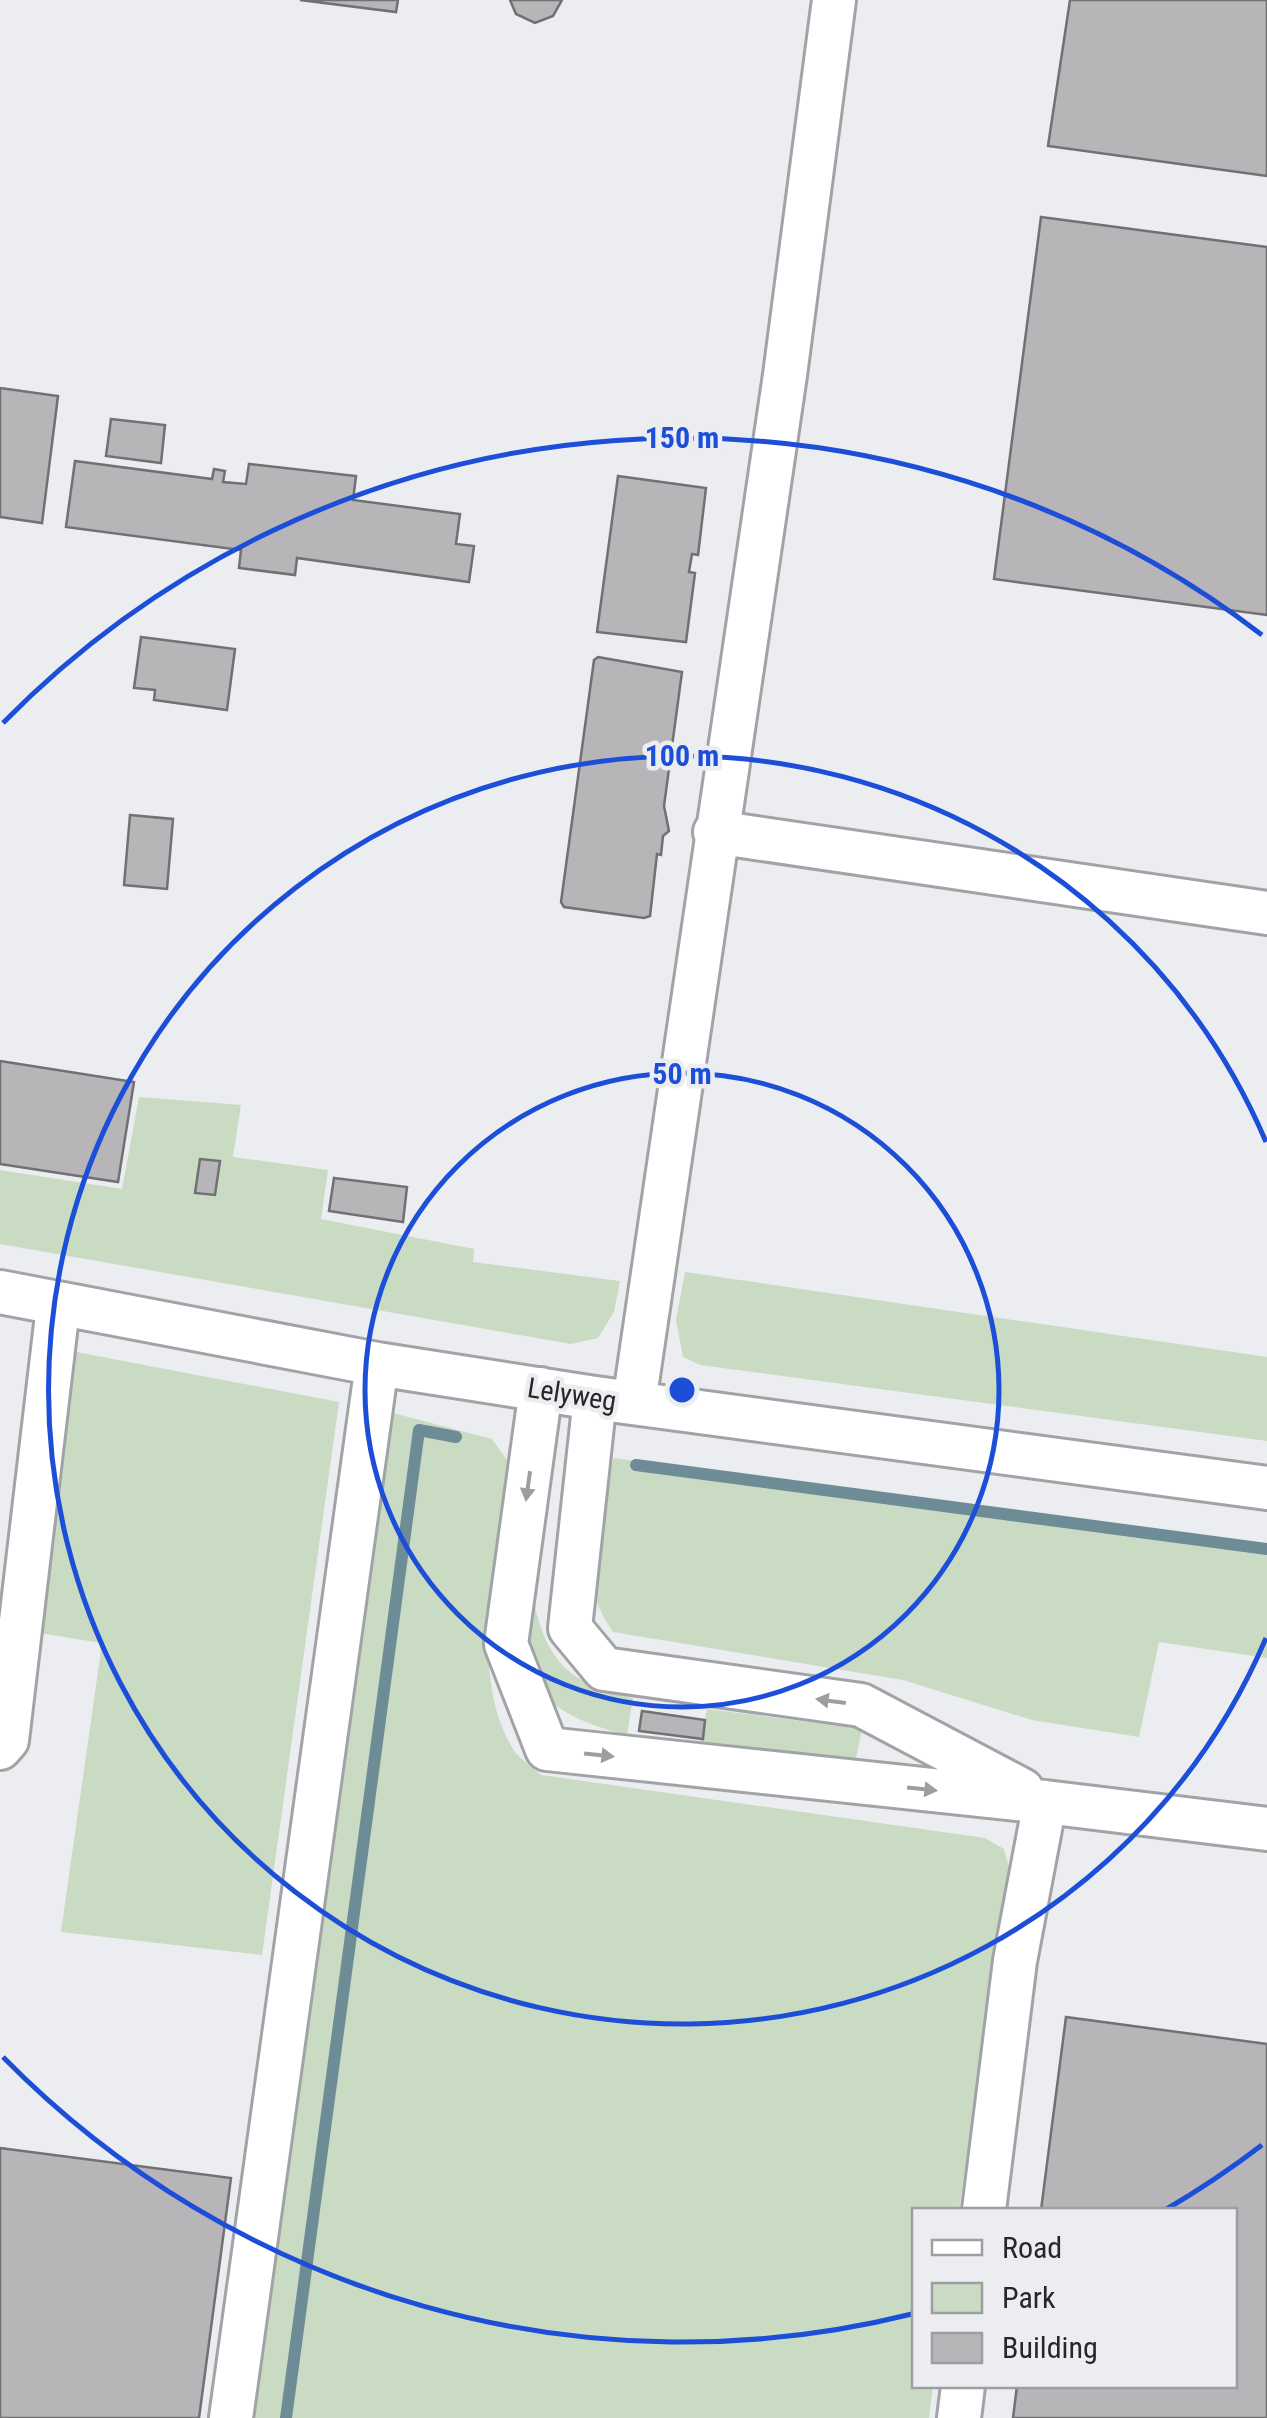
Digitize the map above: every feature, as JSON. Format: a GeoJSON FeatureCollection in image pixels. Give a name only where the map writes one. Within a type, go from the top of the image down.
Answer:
{"type":"FeatureCollection","features":[{"type":"Feature","properties":{"kind":"street"},"geometry":{"type":"LineString","coordinates":[[834,0],[785,375],[714,832],[615,1401],[570,1628],[604,1669],[862,1705],[1045,1802]]}},
{"type":"Feature","properties":{"kind":"street"},"geometry":{"type":"LineString","coordinates":[[714,832],[1267,912]]}},
{"type":"Feature","properties":{"kind":"street","name":"Lelyweg"},"geometry":{"type":"LineString","coordinates":[[0,1292],[58,1307],[377,1364],[615,1401],[1267,1488]]}},
{"type":"Feature","properties":{"kind":"street"},"geometry":{"type":"LineString","coordinates":[[0,1748],[7,1740],[58,1307]]}},
{"type":"Feature","properties":{"kind":"street"},"geometry":{"type":"LineString","coordinates":[[231,2418],[377,1364]]}},
{"type":"Feature","properties":{"kind":"street"},"geometry":{"type":"LineString","coordinates":[[541,1389],[506,1644],[547,1749],[1267,1829]]}},
{"type":"Feature","properties":{"kind":"street"},"geometry":{"type":"LineString","coordinates":[[984,2208],[1015,1961],[1045,1802]]}},
{"type":"Feature","properties":{"kind":"street"},"geometry":{"type":"LineString","coordinates":[[959,2418],[963,2388]]}},
{"type":"Feature","properties":{"kind":"green space"},"geometry":{"type":"Polygon","coordinates":[[[139,1097],[241,1105],[233,1157],[328,1170],[321,1219],[474,1249],[473,1262],[620,1281],[614,1312],[598,1338],[571,1344],[0,1244],[0,1170],[122,1189],[139,1097]]]}},
{"type":"Feature","properties":{"kind":"green space"},"geometry":{"type":"Polygon","coordinates":[[[685,1272],[1267,1357],[1267,1441],[700,1365],[683,1357],[676,1320],[685,1272]]]}},
{"type":"Feature","properties":{"kind":"green space"},"geometry":{"type":"Polygon","coordinates":[[[71,1351],[339,1402],[262,1955],[61,1932],[102,1643],[33,1632],[71,1351]]]}},
{"type":"Feature","properties":{"kind":"green space"},"geometry":{"type":"Polygon","coordinates":[[[389,1412],[492,1439],[509,1463],[489,1609],[491,1684],[499,1718],[513,1749],[541,1775],[985,1838],[1004,1849],[1010,1871],[959,2208],[912,2208],[912,2388],[933,2388],[929,2418],[253,2418],[389,1412]]]}},
{"type":"Feature","properties":{"kind":"green space"},"geometry":{"type":"Polygon","coordinates":[[[614,1458],[1267,1548],[1267,1658],[1159,1642],[1139,1737],[1032,1720],[903,1680],[613,1632],[600,1610],[589,1567],[593,1525],[614,1458]]]}},
{"type":"Feature","properties":{"kind":"green space"},"geometry":{"type":"Polygon","coordinates":[[[532,1594],[544,1636],[563,1665],[591,1685],[633,1698],[627,1735],[574,1716],[555,1705],[542,1690],[533,1673],[529,1651],[532,1594]]]}},
{"type":"Feature","properties":{"kind":"green space"},"geometry":{"type":"Polygon","coordinates":[[[707,1709],[862,1729],[854,1768],[700,1747],[707,1709]]]}},
{"type":"Feature","properties":{"kind":"building"},"geometry":{"type":"Polygon","coordinates":[[[300,0],[398,0],[396,12],[300,0]]]}},
{"type":"Feature","properties":{"kind":"building"},"geometry":{"type":"Polygon","coordinates":[[[510,0],[562,0],[553,16],[535,23],[516,14],[510,0]]]}},
{"type":"Feature","properties":{"kind":"building"},"geometry":{"type":"Polygon","coordinates":[[[1070,0],[1267,0],[1267,176],[1048,146],[1070,0]]]}},
{"type":"Feature","properties":{"kind":"building"},"geometry":{"type":"Polygon","coordinates":[[[1041,217],[1267,247],[1267,615],[994,579],[1041,217]]]}},
{"type":"Feature","properties":{"kind":"building"},"geometry":{"type":"Polygon","coordinates":[[[0,388],[58,396],[42,523],[0,517],[0,388]]]}},
{"type":"Feature","properties":{"kind":"building"},"geometry":{"type":"Polygon","coordinates":[[[111,419],[165,425],[161,463],[106,456],[111,419]]]}},
{"type":"Feature","properties":{"kind":"building"},"geometry":{"type":"Polygon","coordinates":[[[75,461],[212,479],[214,469],[225,471],[223,482],[246,484],[249,464],[356,476],[353,500],[460,514],[456,544],[474,546],[469,582],[297,558],[295,575],[239,568],[241,550],[66,527],[75,461]]]}},
{"type":"Feature","properties":{"kind":"building"},"geometry":{"type":"Polygon","coordinates":[[[618,476],[706,488],[698,555],[692,554],[689,572],[695,573],[686,642],[597,632],[618,476]]]}},
{"type":"Feature","properties":{"kind":"building"},"geometry":{"type":"Polygon","coordinates":[[[141,637],[235,649],[227,710],[154,700],[155,690],[134,688],[141,637]]]}},
{"type":"Feature","properties":{"kind":"building"},"geometry":{"type":"Polygon","coordinates":[[[598,657],[682,672],[664,806],[669,831],[663,836],[661,855],[657,854],[650,916],[644,918],[564,907],[561,902],[594,660],[598,657]]]}},
{"type":"Feature","properties":{"kind":"building"},"geometry":{"type":"Polygon","coordinates":[[[130,815],[173,819],[167,889],[124,885],[130,815]]]}},
{"type":"Feature","properties":{"kind":"building"},"geometry":{"type":"Polygon","coordinates":[[[0,1061],[134,1082],[118,1182],[0,1164],[0,1061]]]}},
{"type":"Feature","properties":{"kind":"building"},"geometry":{"type":"Polygon","coordinates":[[[200,1159],[220,1161],[215,1195],[195,1193],[200,1159]]]}},
{"type":"Feature","properties":{"kind":"building"},"geometry":{"type":"Polygon","coordinates":[[[334,1178],[407,1187],[403,1222],[329,1211],[334,1178]]]}},
{"type":"Feature","properties":{"kind":"building"},"geometry":{"type":"Polygon","coordinates":[[[642,1711],[705,1720],[703,1739],[639,1731],[642,1711]]]}},
{"type":"Feature","properties":{"kind":"building"},"geometry":{"type":"Polygon","coordinates":[[[1066,2017],[1267,2044],[1267,2418],[1013,2418],[1017,2388],[1237,2388],[1237,2208],[1041,2208],[1066,2017]]]}},
{"type":"Feature","properties":{"kind":"building"},"geometry":{"type":"Polygon","coordinates":[[[0,2148],[231,2178],[199,2418],[0,2418],[0,2148]]]}},
{"type":"Feature","properties":{"kind":"waterway"},"geometry":{"type":"LineString","coordinates":[[286,2418],[419,1430],[456,1437]]}},
{"type":"Feature","properties":{"kind":"waterway"},"geometry":{"type":"LineString","coordinates":[[636,1465],[1267,1549]]}}]}
